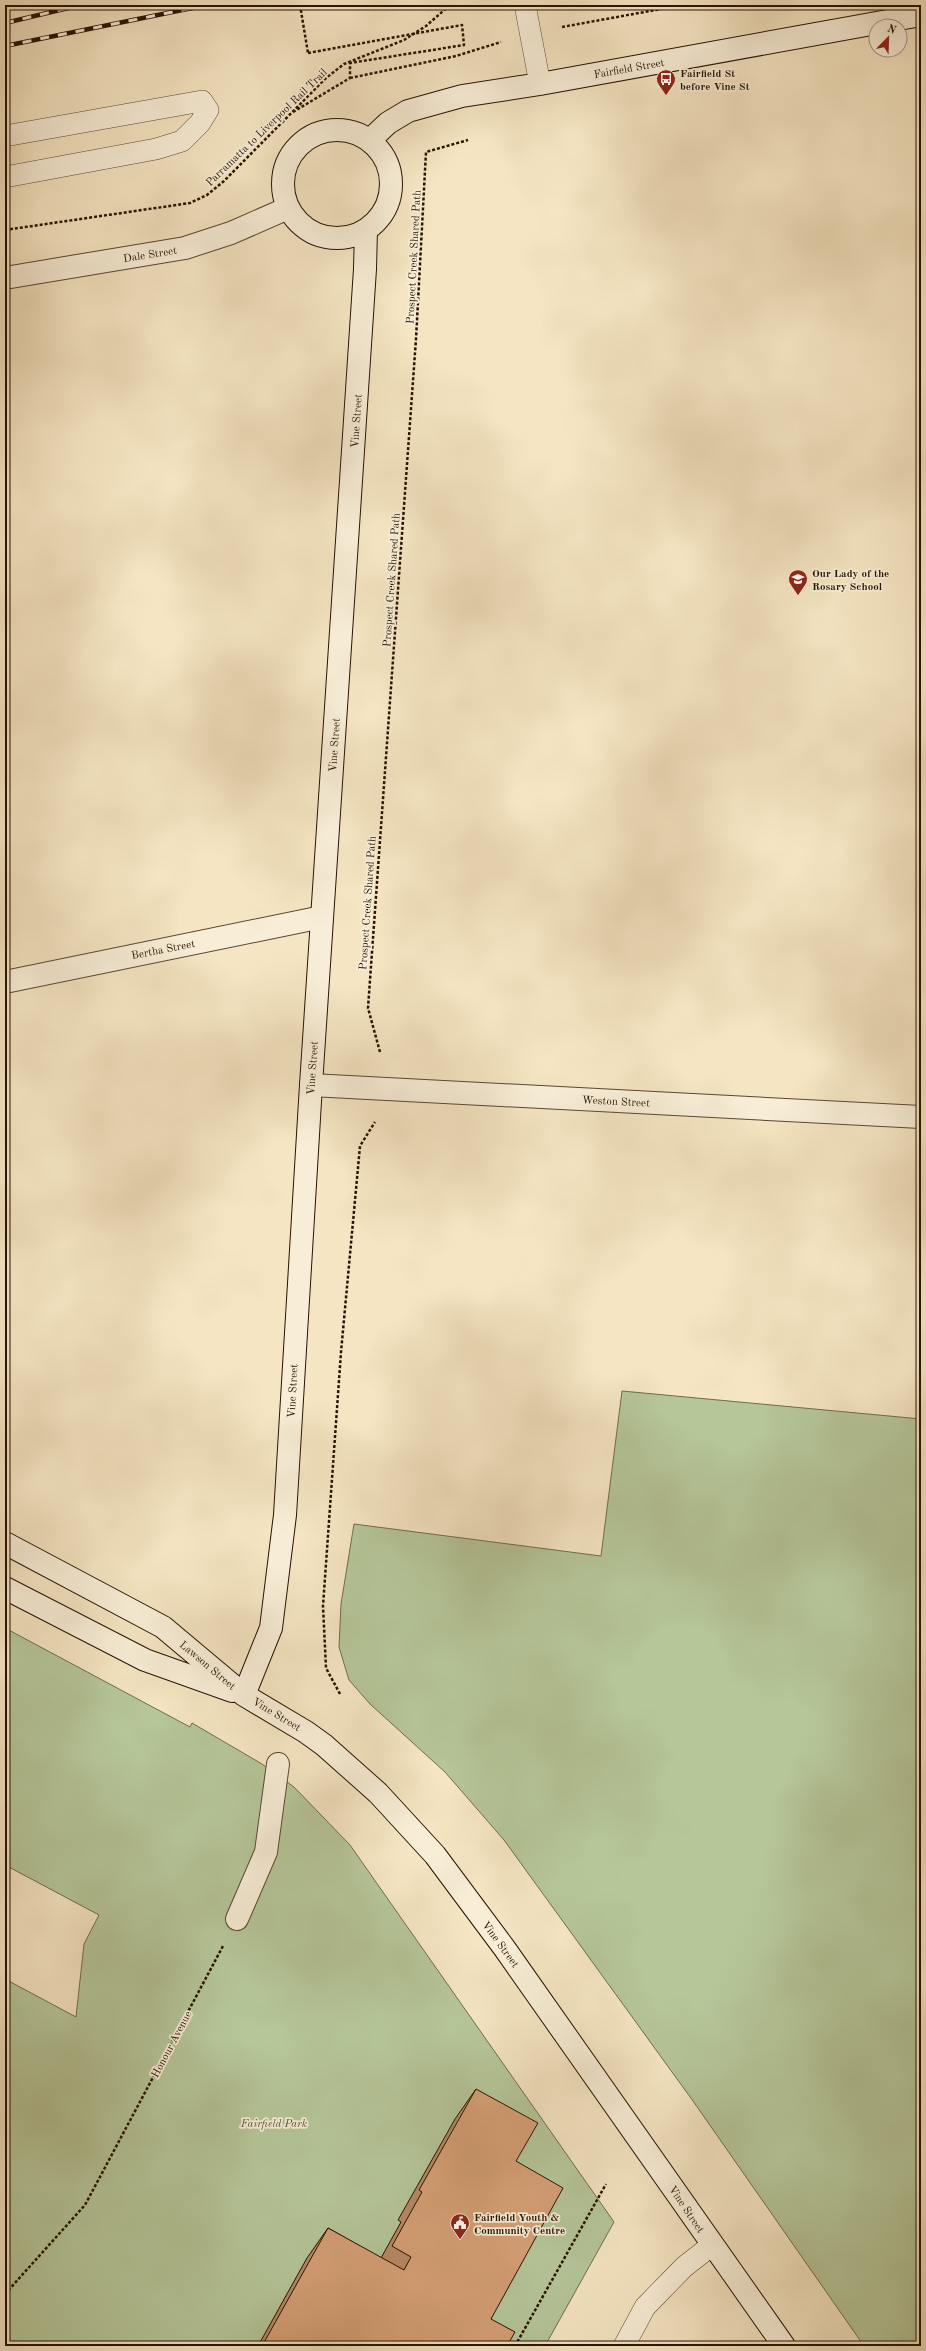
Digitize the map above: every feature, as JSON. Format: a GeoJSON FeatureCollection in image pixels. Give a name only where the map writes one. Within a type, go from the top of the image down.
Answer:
{"type":"FeatureCollection","features":[{"type":"Feature","properties":{"kind":"main road","name":"Fairfield Street"},"geometry":{"type":"LineString","coordinates":[[370,140],[388,123],[408,111],[462,96],[540,84],[921,15]]}},
{"type":"Feature","properties":{"kind":"main road"},"geometry":{"type":"LineString","coordinates":[[336,129],[354,132],[370,140],[382,153],[390,169],[392,187],[388,204],[380,219],[366,230],[352,236],[337,238],[322,236],[308,230],[297,221],[288,208],[283,191],[284,172],[290,155],[302,142],[318,133],[336,129]]}},
{"type":"Feature","properties":{"kind":"main road","name":"Dale Street"},"geometry":{"type":"LineString","coordinates":[[5,278],[185,248],[231,233],[288,208]]}},
{"type":"Feature","properties":{"kind":"main road","name":"Vine Street"},"geometry":{"type":"LineString","coordinates":[[366,230],[366,269],[311,1085],[285,1515],[271,1628],[244,1695],[306,1732],[324,1745],[378,1792],[435,1854],[615,2104],[712,2245],[784,2346]]}},
{"type":"Feature","properties":{"kind":"main road","name":"Bertha Street"},"geometry":{"type":"LineString","coordinates":[[5,982],[322,918]]}},
{"type":"Feature","properties":{"kind":"main road","name":"Weston Street"},"geometry":{"type":"LineString","coordinates":[[311,1085],[921,1117]]}},
{"type":"Feature","properties":{"kind":"main road","name":"Lawson Street"},"geometry":{"type":"LineString","coordinates":[[5,1543],[163,1627],[244,1695]]}},
{"type":"Feature","properties":{"kind":"main road","name":"Lawson Street"},"geometry":{"type":"LineString","coordinates":[[5,1588],[145,1660],[244,1695]]}},
{"type":"Feature","properties":{"kind":"main road"},"geometry":{"type":"LineString","coordinates":[[237,1919],[266,1852],[278,1764]]}},
{"type":"Feature","properties":{"kind":"lane"},"geometry":{"type":"LineString","coordinates":[[525,5],[540,84]]}},
{"type":"Feature","properties":{"kind":"lane"},"geometry":{"type":"LineString","coordinates":[[5,136],[202,101],[208,110],[200,123],[182,141],[156,149],[5,177]]}},
{"type":"Feature","properties":{"kind":"lane"},"geometry":{"type":"LineString","coordinates":[[624,2346],[645,2306],[684,2267],[712,2245]]}},
{"type":"Feature","properties":{"kind":"path"},"geometry":{"type":"LineString","coordinates":[[300,5],[308,54],[462,25],[464,45],[350,63],[350,78]]}},
{"type":"Feature","properties":{"kind":"path","name":"Parramatta to Liverpool Rail Trail"},"geometry":{"type":"LineString","coordinates":[[5,230],[190,203],[207,194],[224,181],[289,114],[344,64],[404,40],[426,26],[450,5]]}},
{"type":"Feature","properties":{"kind":"path"},"geometry":{"type":"LineString","coordinates":[[289,114],[350,78],[456,56],[530,33],[683,5]]}},
{"type":"Feature","properties":{"kind":"path","name":"Prospect Creek Shared Path"},"geometry":{"type":"LineString","coordinates":[[380,1052],[368,1008],[416,339],[426,152],[468,140]]}},
{"type":"Feature","properties":{"kind":"path"},"geometry":{"type":"LineString","coordinates":[[340,1694],[326,1668],[323,1606],[341,1352],[360,1146],[374,1122]]}},
{"type":"Feature","properties":{"kind":"path","name":"Honour Avenue"},"geometry":{"type":"LineString","coordinates":[[5,2294],[85,2205],[237,1919]]}},
{"type":"Feature","properties":{"kind":"path"},"geometry":{"type":"LineString","coordinates":[[515,2346],[606,2184]]}},
{"type":"Feature","properties":{"kind":"green space"},"geometry":{"type":"Polygon","coordinates":[[[622,1391],[921,1419],[921,2346],[864,2346],[693,2101],[504,1840],[445,1772],[370,1704],[349,1680],[339,1647],[341,1604],[354,1524],[601,1556],[622,1391]]]}},
{"type":"Feature","properties":{"kind":"green space","name":"Fairfield Park"},"geometry":{"type":"Polygon","coordinates":[[[5,1628],[190,1727],[192,1723],[262,1764],[294,1787],[350,1845],[614,2222],[545,2346],[5,2346],[5,1979],[76,2017],[84,1944],[99,1915],[5,1865],[5,1628]]]}},
{"type":"Feature","properties":{"kind":"building","name":"Fairfield Youth & Community Centre"},"geometry":{"type":"Polygon","coordinates":[[[476,2089],[538,2123],[516,2161],[563,2188],[491,2319],[515,2332],[507,2346],[262,2346],[328,2228],[404,2270],[411,2257],[392,2246],[422,2192],[419,2190],[476,2089]]]}},
{"type":"Feature","properties":{"kind":"railway"},"geometry":{"type":"LineString","coordinates":[[5,23],[81,5]]}},
{"type":"Feature","properties":{"kind":"railway"},"geometry":{"type":"LineString","coordinates":[[5,46],[207,5]]}},
{"type":"Feature","properties":{"kind":"place","name":"Fairfield St before Vine St"},"geometry":{"type":"Point","coordinates":[666,96]}},
{"type":"Feature","properties":{"kind":"place","name":"Our Lady of the Rosary School"},"geometry":{"type":"Point","coordinates":[798,596]}},
{"type":"Feature","properties":{"kind":"place","name":"Fairfield Youth & Community Centre"},"geometry":{"type":"Point","coordinates":[460,2240]}}]}
